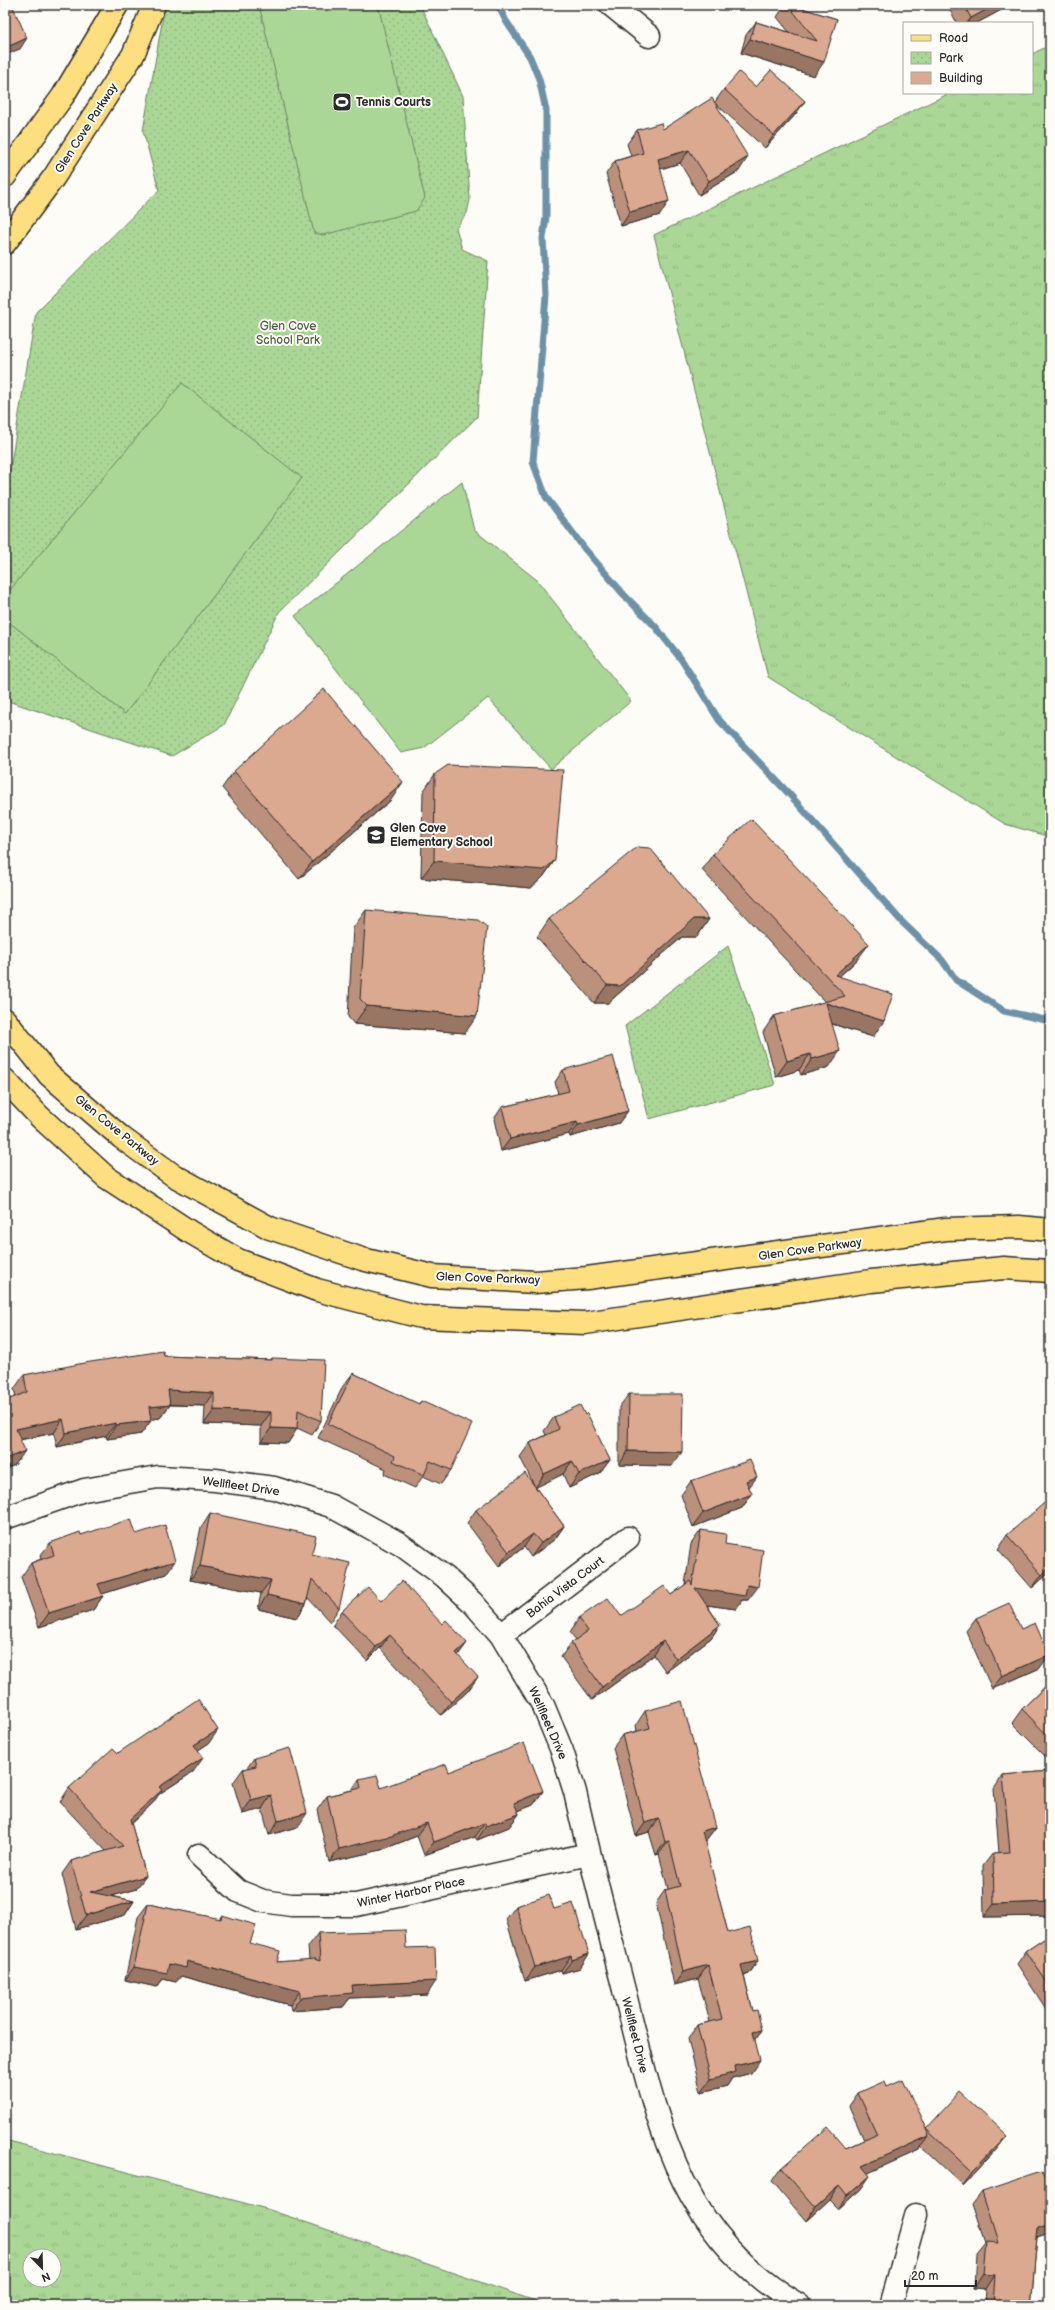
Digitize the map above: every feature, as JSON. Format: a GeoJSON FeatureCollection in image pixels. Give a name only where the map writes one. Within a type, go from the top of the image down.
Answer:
{"type":"FeatureCollection","features":[{"type":"Feature","properties":{"kind":"main road"},"geometry":{"type":"LineString","coordinates":[[5,176],[63,96],[117,5]]}},
{"type":"Feature","properties":{"kind":"main road","name":"Glen Cove Parkway"},"geometry":{"type":"LineString","coordinates":[[5,243],[54,177],[133,55],[154,5]]}},
{"type":"Feature","properties":{"kind":"main road","name":"Glen Cove Parkway"},"geometry":{"type":"LineString","coordinates":[[5,1020],[49,1075],[122,1138],[173,1175],[270,1228],[362,1259],[432,1276],[535,1282],[587,1278],[946,1229],[1019,1227],[1050,1230]]}},
{"type":"Feature","properties":{"kind":"main road"},"geometry":{"type":"LineString","coordinates":[[5,1080],[40,1117],[106,1177],[190,1232],[238,1260],[317,1290],[421,1317],[585,1323],[871,1281],[1004,1268],[1050,1271]]}},
{"type":"Feature","properties":{"kind":"street"},"geometry":{"type":"LineString","coordinates":[[610,5],[649,36]]}},
{"type":"Feature","properties":{"kind":"street","name":"Wellfleet Drive"},"geometry":{"type":"LineString","coordinates":[[5,1518],[84,1490],[158,1477],[215,1480],[274,1488],[332,1506],[400,1544],[445,1577],[472,1602],[501,1635],[543,1705],[562,1752],[575,1792],[589,1854],[660,2127],[677,2172],[697,2208],[718,2238],[747,2268],[781,2295],[799,2305]]}},
{"type":"Feature","properties":{"kind":"street","name":"Bahia Vista Court"},"geometry":{"type":"LineString","coordinates":[[501,1635],[628,1538]]}},
{"type":"Feature","properties":{"kind":"street","name":"Winter Harbor Place"},"geometry":{"type":"LineString","coordinates":[[199,1855],[238,1891],[263,1902],[291,1905],[356,1905],[589,1854]]}},
{"type":"Feature","properties":{"kind":"street"},"geometry":{"type":"LineString","coordinates":[[891,2305],[916,2215]]}},
{"type":"Feature","properties":{"kind":"green space","name":"Glen Cove School Park"},"geometry":{"type":"Polygon","coordinates":[[[165,5],[420,5],[463,96],[470,200],[467,213],[456,228],[462,249],[488,261],[477,417],[279,612],[224,725],[172,756],[5,700],[5,499],[36,312],[159,190],[143,131],[165,5]]]}},
{"type":"Feature","properties":{"kind":"green space","name":"Tennis Courts"},"geometry":{"type":"Polygon","coordinates":[[[259,5],[378,5],[425,198],[416,211],[323,235],[314,233],[259,5]]]}},
{"type":"Feature","properties":{"kind":"green space"},"geometry":{"type":"Polygon","coordinates":[[[1050,45],[1050,837],[1005,824],[768,677],[654,235],[948,94],[1033,94],[1033,54],[1050,45]]]}},
{"type":"Feature","properties":{"kind":"green space"},"geometry":{"type":"Polygon","coordinates":[[[182,383],[302,478],[125,714],[5,619],[5,596],[182,383]]]}},
{"type":"Feature","properties":{"kind":"green space"},"geometry":{"type":"Polygon","coordinates":[[[462,482],[474,530],[537,580],[631,701],[551,769],[488,698],[424,748],[401,753],[295,616],[462,482]]]}},
{"type":"Feature","properties":{"kind":"green space"},"geometry":{"type":"Polygon","coordinates":[[[728,946],[775,1085],[649,1119],[625,1026],[728,946]]]}},
{"type":"Feature","properties":{"kind":"green space"},"geometry":{"type":"Polygon","coordinates":[[[5,2140],[267,2209],[547,2305],[5,2305],[5,2140]]]}},
{"type":"Feature","properties":{"kind":"building"},"geometry":{"type":"Polygon","coordinates":[[[5,5],[12,5],[27,38],[5,48],[5,5]]]}},
{"type":"Feature","properties":{"kind":"building"},"geometry":{"type":"Polygon","coordinates":[[[788,5],[837,19],[824,62],[750,39],[756,22],[817,41],[788,5]]]}},
{"type":"Feature","properties":{"kind":"building"},"geometry":{"type":"Polygon","coordinates":[[[964,5],[995,5],[971,18],[964,5]]]}},
{"type":"Feature","properties":{"kind":"building"},"geometry":{"type":"Polygon","coordinates":[[[771,70],[805,101],[774,135],[724,89],[739,72],[756,87],[771,70]]]}},
{"type":"Feature","properties":{"kind":"building"},"geometry":{"type":"Polygon","coordinates":[[[712,98],[748,157],[709,181],[689,150],[658,159],[669,201],[630,212],[615,161],[643,153],[637,130],[661,123],[663,129],[712,98]]]}},
{"type":"Feature","properties":{"kind":"building"},"geometry":{"type":"Polygon","coordinates":[[[324,689],[403,782],[312,862],[234,771],[324,689]]]}},
{"type":"Feature","properties":{"kind":"building"},"geometry":{"type":"Polygon","coordinates":[[[448,765],[563,770],[555,860],[544,870],[434,861],[435,774],[448,765]]]}},
{"type":"Feature","properties":{"kind":"building"},"geometry":{"type":"Polygon","coordinates":[[[751,819],[869,944],[835,975],[893,994],[884,1021],[826,1003],[840,1051],[812,1059],[810,1054],[787,1061],[774,1016],[845,996],[713,854],[751,819]]]}},
{"type":"Feature","properties":{"kind":"building"},"geometry":{"type":"Polygon","coordinates":[[[637,847],[650,848],[709,919],[694,919],[620,986],[607,985],[549,919],[637,847]]]}},
{"type":"Feature","properties":{"kind":"building"},"geometry":{"type":"Polygon","coordinates":[[[366,910],[478,920],[487,927],[477,1016],[367,1006],[360,999],[366,910]]]}},
{"type":"Feature","properties":{"kind":"building"},"geometry":{"type":"Polygon","coordinates":[[[613,1056],[628,1111],[578,1125],[577,1122],[510,1139],[502,1107],[569,1091],[563,1070],[613,1056]]]}},
{"type":"Feature","properties":{"kind":"building"},"geometry":{"type":"Polygon","coordinates":[[[163,1351],[164,1356],[272,1360],[272,1358],[324,1360],[321,1421],[298,1410],[297,1429],[271,1428],[271,1412],[214,1410],[214,1393],[168,1390],[170,1405],[149,1407],[151,1421],[116,1425],[116,1423],[66,1433],[63,1419],[16,1429],[25,1451],[5,1459],[5,1401],[27,1392],[24,1375],[84,1363],[163,1351]]]}},
{"type":"Feature","properties":{"kind":"building"},"geometry":{"type":"Polygon","coordinates":[[[353,1373],[419,1404],[421,1401],[472,1424],[451,1470],[430,1461],[424,1475],[393,1461],[395,1456],[328,1424],[353,1373]]]}},
{"type":"Feature","properties":{"kind":"building"},"geometry":{"type":"Polygon","coordinates":[[[629,1394],[683,1394],[682,1452],[628,1451],[629,1394]]]}},
{"type":"Feature","properties":{"kind":"building"},"geometry":{"type":"Polygon","coordinates":[[[580,1405],[585,1415],[587,1413],[610,1460],[579,1474],[572,1461],[544,1474],[530,1443],[559,1429],[554,1417],[580,1405]]]}},
{"type":"Feature","properties":{"kind":"building"},"geometry":{"type":"Polygon","coordinates":[[[750,1460],[757,1477],[746,1481],[752,1494],[703,1513],[691,1481],[750,1460]]]}},
{"type":"Feature","properties":{"kind":"building"},"geometry":{"type":"Polygon","coordinates":[[[525,1473],[564,1526],[541,1543],[533,1534],[509,1552],[476,1510],[525,1473]]]}},
{"type":"Feature","properties":{"kind":"building"},"geometry":{"type":"Polygon","coordinates":[[[1050,1498],[1050,1567],[1042,1575],[1007,1535],[1050,1498]]]}},
{"type":"Feature","properties":{"kind":"building"},"geometry":{"type":"Polygon","coordinates":[[[210,1513],[316,1536],[312,1554],[350,1563],[339,1608],[312,1579],[306,1604],[267,1595],[271,1580],[200,1566],[210,1513]]]}},
{"type":"Feature","properties":{"kind":"building"},"geometry":{"type":"Polygon","coordinates":[[[131,1519],[136,1534],[165,1525],[175,1561],[98,1584],[103,1596],[49,1613],[31,1563],[54,1555],[50,1543],[80,1532],[81,1535],[131,1519]]]}},
{"type":"Feature","properties":{"kind":"building"},"geometry":{"type":"Polygon","coordinates":[[[701,1530],[726,1534],[725,1544],[763,1550],[758,1587],[747,1585],[745,1596],[695,1588],[720,1625],[676,1659],[663,1641],[602,1687],[571,1643],[588,1631],[579,1618],[608,1598],[621,1616],[664,1586],[671,1595],[690,1581],[692,1585],[701,1530]]]}},
{"type":"Feature","properties":{"kind":"building"},"geometry":{"type":"Polygon","coordinates":[[[402,1581],[442,1624],[446,1620],[467,1643],[456,1653],[478,1677],[451,1702],[390,1635],[376,1647],[342,1611],[368,1587],[381,1601],[402,1581]]]}},
{"type":"Feature","properties":{"kind":"building"},"geometry":{"type":"Polygon","coordinates":[[[1009,1603],[1021,1629],[1035,1623],[1049,1655],[1002,1676],[976,1618],[1009,1603]]]}},
{"type":"Feature","properties":{"kind":"building"},"geometry":{"type":"Polygon","coordinates":[[[1050,1682],[1050,1738],[1022,1709],[1050,1682]]]}},
{"type":"Feature","properties":{"kind":"building"},"geometry":{"type":"Polygon","coordinates":[[[198,1699],[218,1730],[194,1745],[203,1758],[159,1787],[162,1790],[130,1819],[146,1876],[90,1892],[134,1901],[86,1915],[71,1861],[123,1846],[69,1788],[113,1748],[118,1753],[198,1699]]]}},
{"type":"Feature","properties":{"kind":"building"},"geometry":{"type":"Polygon","coordinates":[[[682,1701],[716,1827],[702,1831],[728,1933],[750,1927],[758,1961],[741,1965],[753,2011],[757,2010],[762,2030],[753,2032],[760,2060],[735,2066],[736,2072],[711,2079],[697,2025],[722,2019],[708,1965],[683,1972],[665,1890],[680,1886],[669,1841],[665,1842],[659,1819],[645,1823],[622,1735],[650,1728],[645,1711],[682,1701]]]}},
{"type":"Feature","properties":{"kind":"building"},"geometry":{"type":"Polygon","coordinates":[[[524,1743],[543,1791],[514,1803],[519,1814],[486,1826],[485,1823],[434,1842],[427,1823],[391,1836],[339,1849],[327,1796],[361,1788],[359,1779],[377,1775],[381,1788],[446,1764],[449,1772],[524,1743]]]}},
{"type":"Feature","properties":{"kind":"building"},"geometry":{"type":"Polygon","coordinates":[[[290,1748],[307,1813],[278,1821],[271,1795],[251,1800],[243,1769],[256,1766],[254,1758],[290,1748]]]}},
{"type":"Feature","properties":{"kind":"building"},"geometry":{"type":"Polygon","coordinates":[[[1050,1771],[1050,1902],[994,1904],[993,1853],[1010,1852],[1003,1775],[1050,1771]]]}},
{"type":"Feature","properties":{"kind":"building"},"geometry":{"type":"Polygon","coordinates":[[[549,1895],[554,1909],[573,1903],[589,1954],[572,1960],[571,1956],[535,1967],[516,1906],[549,1895]]]}},
{"type":"Feature","properties":{"kind":"building"},"geometry":{"type":"Polygon","coordinates":[[[148,1904],[221,1919],[222,1915],[256,1925],[250,1943],[280,1951],[277,1962],[314,1959],[320,1961],[318,1933],[405,1930],[406,1948],[435,1947],[436,1981],[352,1985],[353,1993],[300,1998],[300,1991],[187,1961],[186,1968],[169,1964],[167,1973],[134,1967],[148,1904]]]}},
{"type":"Feature","properties":{"kind":"building"},"geometry":{"type":"Polygon","coordinates":[[[1050,1935],[1050,1987],[1026,1951],[1050,1935]]]}},
{"type":"Feature","properties":{"kind":"building"},"geometry":{"type":"Polygon","coordinates":[[[903,2079],[929,2136],[862,2166],[870,2176],[847,2196],[839,2186],[815,2207],[781,2168],[828,2127],[846,2148],[877,2134],[858,2093],[885,2081],[887,2086],[903,2079]]]}},
{"type":"Feature","properties":{"kind":"building"},"geometry":{"type":"Polygon","coordinates":[[[960,2092],[1007,2136],[972,2172],[926,2129],[960,2092]]]}},
{"type":"Feature","properties":{"kind":"building"},"geometry":{"type":"Polygon","coordinates":[[[1043,2172],[1050,2192],[1050,2222],[1038,2226],[1031,2305],[993,2305],[995,2275],[983,2274],[986,2242],[998,2243],[982,2192],[1043,2172]]]}},
{"type":"Feature","properties":{"kind":"waterway"},"geometry":{"type":"LineString","coordinates":[[498,5],[506,21],[530,57],[539,79],[546,110],[546,217],[543,238],[546,295],[533,462],[546,497],[584,548],[625,596],[655,626],[681,659],[719,720],[791,796],[902,922],[942,960],[956,980],[1004,1011],[1050,1021]]}},
{"type":"Feature","properties":{"kind":"place","name":"Tennis Courts"},"geometry":{"type":"Point","coordinates":[342,102]}},
{"type":"Feature","properties":{"kind":"place","name":"Glen Cove Elementary School"},"geometry":{"type":"Point","coordinates":[376,835]}}]}
